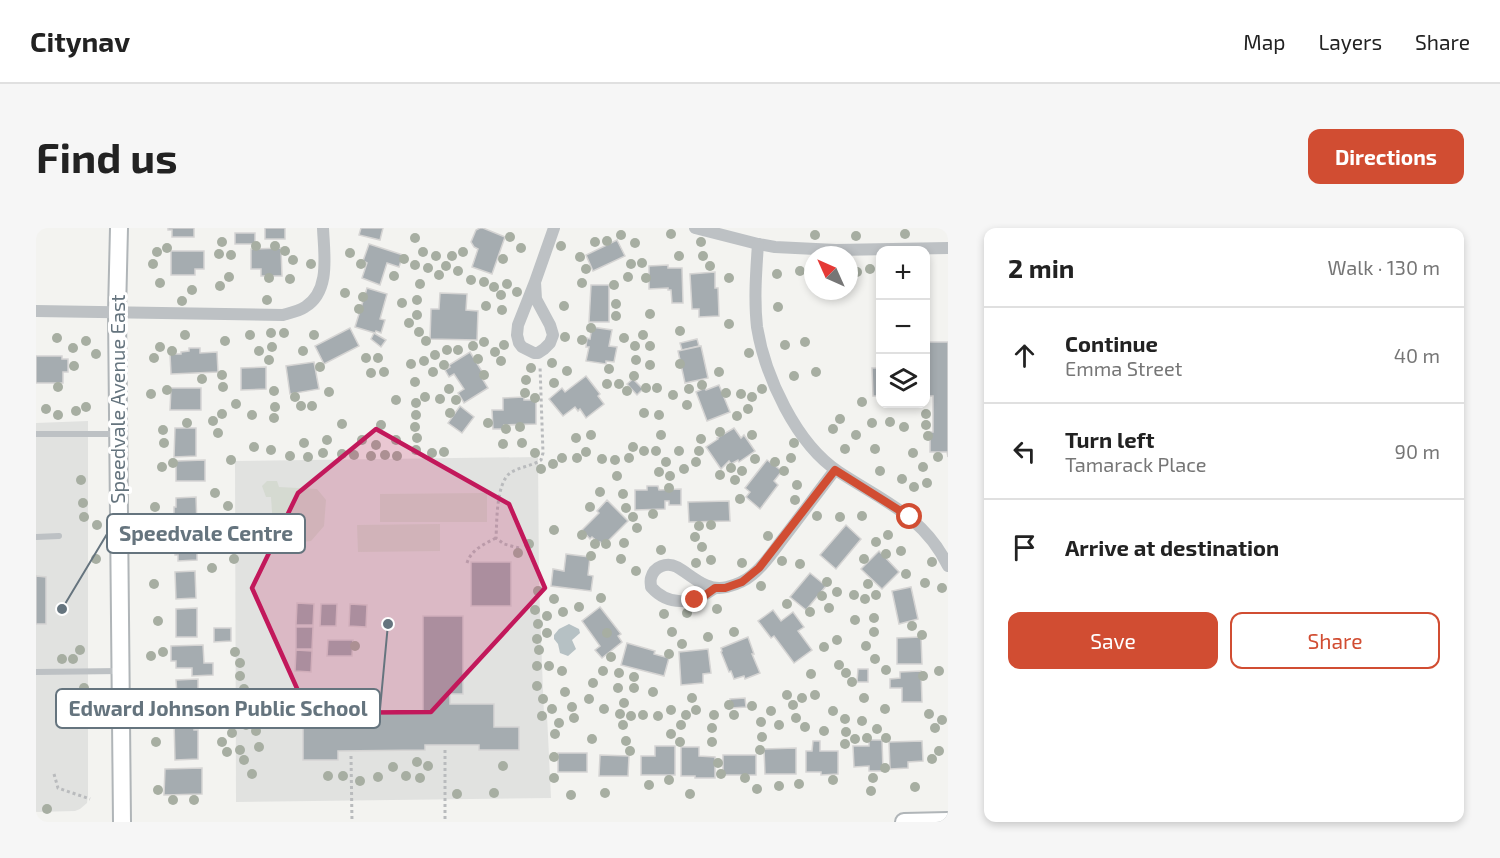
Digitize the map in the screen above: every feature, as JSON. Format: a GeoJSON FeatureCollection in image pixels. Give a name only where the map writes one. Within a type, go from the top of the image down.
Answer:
{"type":"FeatureCollection","features":[{"type":"Feature","properties":{"kind":"main road","name":"Speedvale Avenue East"},"geometry":{"type":"LineString","coordinates":[[119,228],[117,312],[122,822]]}},
{"type":"Feature","properties":{"kind":"main road"},"geometry":{"type":"LineString","coordinates":[[904,822],[948,821]]}},
{"type":"Feature","properties":{"kind":"street"},"geometry":{"type":"LineString","coordinates":[[36,311],[283,315],[294,312],[312,302],[319,292],[325,274],[323,228]]}},
{"type":"Feature","properties":{"kind":"street"},"geometry":{"type":"LineString","coordinates":[[535,282],[536,299],[550,325],[552,335],[550,343],[538,353],[528,352],[522,347],[517,335],[518,325],[554,228]]}},
{"type":"Feature","properties":{"kind":"street"},"geometry":{"type":"LineString","coordinates":[[695,228],[775,247],[948,248]]}},
{"type":"Feature","properties":{"kind":"street"},"geometry":{"type":"LineString","coordinates":[[758,244],[755,280],[758,328],[776,392],[792,420],[811,447],[835,470],[908,514],[929,536],[942,553],[948,566]]}},
{"type":"Feature","properties":{"kind":"street"},"geometry":{"type":"LineString","coordinates":[[715,588],[695,600],[677,601],[657,594],[651,587],[651,578],[656,569],[669,565],[677,567],[702,584],[715,588],[725,588],[742,582],[759,568],[835,470]]}},
{"type":"Feature","properties":{"kind":"lane"},"geometry":{"type":"LineString","coordinates":[[36,434],[118,434]]}},
{"type":"Feature","properties":{"kind":"lane"},"geometry":{"type":"LineString","coordinates":[[36,537],[59,536]]}},
{"type":"Feature","properties":{"kind":"lane"},"geometry":{"type":"LineString","coordinates":[[36,672],[121,671]]}},
{"type":"Feature","properties":{"kind":"path"},"geometry":{"type":"LineString","coordinates":[[496,538],[504,481],[510,474],[541,460],[543,453],[541,371],[538,353]]}},
{"type":"Feature","properties":{"kind":"path"},"geometry":{"type":"LineString","coordinates":[[496,538],[504,544],[519,548]]}},
{"type":"Feature","properties":{"kind":"path"},"geometry":{"type":"LineString","coordinates":[[467,563],[470,554],[496,538]]}},
{"type":"Feature","properties":{"kind":"path"},"geometry":{"type":"LineString","coordinates":[[445,750],[445,822]]}},
{"type":"Feature","properties":{"kind":"path"},"geometry":{"type":"LineString","coordinates":[[351,756],[352,822]]}},
{"type":"Feature","properties":{"kind":"path"},"geometry":{"type":"LineString","coordinates":[[54,774],[58,788],[90,799]]}},
{"type":"Feature","properties":{"kind":"highlighted area"},"geometry":{"type":"Polygon","coordinates":[[[376,429],[509,504],[545,588],[431,712],[308,713],[252,588],[298,493],[376,429]]]}},
{"type":"Feature","properties":{"kind":"shaded area"},"geometry":{"type":"Polygon","coordinates":[[[88,421],[87,803],[75,811],[36,812],[36,423],[88,421]]]}},
{"type":"Feature","properties":{"kind":"shaded area"},"geometry":{"type":"Polygon","coordinates":[[[538,457],[542,665],[551,798],[236,802],[235,461],[538,457]]]}},
{"type":"Feature","properties":{"kind":"shaded area"},"geometry":{"type":"Polygon","coordinates":[[[267,481],[277,481],[279,487],[317,489],[326,500],[324,526],[311,541],[274,542],[271,497],[266,497],[262,486],[267,481]]]}},
{"type":"Feature","properties":{"kind":"shaded area"},"geometry":{"type":"Polygon","coordinates":[[[487,493],[487,522],[380,522],[380,494],[487,493]]]}},
{"type":"Feature","properties":{"kind":"shaded area"},"geometry":{"type":"Polygon","coordinates":[[[440,524],[440,551],[358,552],[357,525],[440,524]]]}},
{"type":"Feature","properties":{"kind":"shaded area"},"geometry":{"type":"Polygon","coordinates":[[[569,624],[579,629],[580,633],[572,640],[576,649],[568,656],[560,653],[554,635],[559,629],[569,624]]]}},
{"type":"Feature","properties":{"kind":"building"},"geometry":{"type":"Polygon","coordinates":[[[168,228],[194,228],[194,237],[172,237],[172,230],[168,228]]]}},
{"type":"Feature","properties":{"kind":"building"},"geometry":{"type":"Polygon","coordinates":[[[265,228],[285,228],[285,239],[265,239],[265,228]]]}},
{"type":"Feature","properties":{"kind":"building"},"geometry":{"type":"Polygon","coordinates":[[[361,228],[383,228],[380,240],[359,235],[361,228]]]}},
{"type":"Feature","properties":{"kind":"building"},"geometry":{"type":"Polygon","coordinates":[[[480,228],[505,237],[492,274],[472,267],[478,249],[471,242],[476,230],[480,228]]]}},
{"type":"Feature","properties":{"kind":"building"},"geometry":{"type":"Polygon","coordinates":[[[235,233],[255,233],[255,244],[235,244],[235,233]]]}},
{"type":"Feature","properties":{"kind":"building"},"geometry":{"type":"Polygon","coordinates":[[[617,240],[625,256],[593,271],[586,255],[617,240]]]}},
{"type":"Feature","properties":{"kind":"building"},"geometry":{"type":"Polygon","coordinates":[[[369,244],[403,255],[399,267],[387,263],[380,285],[362,278],[367,263],[363,261],[369,244]]]}},
{"type":"Feature","properties":{"kind":"building"},"geometry":{"type":"Polygon","coordinates":[[[281,248],[282,276],[261,276],[261,269],[251,269],[251,249],[281,248]]]}},
{"type":"Feature","properties":{"kind":"building"},"geometry":{"type":"Polygon","coordinates":[[[171,251],[204,251],[204,269],[195,269],[195,275],[171,275],[171,251]]]}},
{"type":"Feature","properties":{"kind":"building"},"geometry":{"type":"Polygon","coordinates":[[[668,265],[668,268],[682,268],[683,303],[672,303],[671,290],[668,288],[649,289],[649,266],[668,265]]]}},
{"type":"Feature","properties":{"kind":"building"},"geometry":{"type":"Polygon","coordinates":[[[715,272],[719,316],[699,317],[699,309],[692,309],[690,274],[715,272]]]}},
{"type":"Feature","properties":{"kind":"building"},"geometry":{"type":"Polygon","coordinates":[[[591,285],[609,285],[609,322],[589,322],[591,285]]]}},
{"type":"Feature","properties":{"kind":"building"},"geometry":{"type":"Polygon","coordinates":[[[367,288],[387,294],[380,319],[385,320],[381,333],[355,327],[367,288]]]}},
{"type":"Feature","properties":{"kind":"building"},"geometry":{"type":"Polygon","coordinates":[[[440,293],[467,294],[466,310],[478,311],[477,340],[430,339],[431,309],[439,309],[440,293]]]}},
{"type":"Feature","properties":{"kind":"building"},"geometry":{"type":"Polygon","coordinates":[[[592,327],[612,330],[609,346],[617,347],[614,362],[606,361],[606,364],[586,361],[589,347],[586,347],[587,338],[590,339],[592,327]]]}},
{"type":"Feature","properties":{"kind":"building"},"geometry":{"type":"Polygon","coordinates":[[[350,328],[359,346],[324,364],[315,346],[350,328]]]}},
{"type":"Feature","properties":{"kind":"building"},"geometry":{"type":"Polygon","coordinates":[[[374,333],[386,340],[381,347],[371,339],[374,333]]]}},
{"type":"Feature","properties":{"kind":"building"},"geometry":{"type":"Polygon","coordinates":[[[697,339],[699,346],[682,350],[680,343],[697,339]]]}},
{"type":"Feature","properties":{"kind":"building"},"geometry":{"type":"Polygon","coordinates":[[[930,342],[948,342],[948,457],[947,452],[930,452],[930,432],[933,432],[933,396],[930,396],[930,342]]]}},
{"type":"Feature","properties":{"kind":"building"},"geometry":{"type":"Polygon","coordinates":[[[701,346],[708,378],[685,383],[678,351],[701,346]]]}},
{"type":"Feature","properties":{"kind":"building"},"geometry":{"type":"Polygon","coordinates":[[[189,348],[200,348],[200,353],[217,352],[218,372],[171,374],[170,354],[181,354],[181,352],[189,351],[189,348]]]}},
{"type":"Feature","properties":{"kind":"building"},"geometry":{"type":"Polygon","coordinates":[[[470,352],[483,373],[480,375],[488,388],[464,403],[458,393],[464,389],[454,374],[449,377],[445,370],[470,352]]]}},
{"type":"Feature","properties":{"kind":"building"},"geometry":{"type":"Polygon","coordinates":[[[36,356],[62,356],[62,359],[68,359],[68,372],[63,372],[63,383],[36,383],[36,356]]]}},
{"type":"Feature","properties":{"kind":"building"},"geometry":{"type":"Polygon","coordinates":[[[314,362],[319,389],[290,394],[286,366],[314,362]]]}},
{"type":"Feature","properties":{"kind":"building"},"geometry":{"type":"Polygon","coordinates":[[[266,367],[266,389],[241,390],[241,368],[266,367]]]}},
{"type":"Feature","properties":{"kind":"building"},"geometry":{"type":"Polygon","coordinates":[[[872,368],[876,368],[876,396],[873,396],[872,368]]]}},
{"type":"Feature","properties":{"kind":"building"},"geometry":{"type":"Polygon","coordinates":[[[586,376],[600,394],[598,396],[604,404],[586,418],[580,409],[578,411],[575,407],[563,416],[549,399],[562,388],[565,392],[586,376]]]}},
{"type":"Feature","properties":{"kind":"building"},"geometry":{"type":"Polygon","coordinates":[[[633,379],[643,389],[637,395],[627,384],[633,379]]]}},
{"type":"Feature","properties":{"kind":"building"},"geometry":{"type":"Polygon","coordinates":[[[719,385],[730,412],[707,421],[696,392],[719,385]]]}},
{"type":"Feature","properties":{"kind":"building"},"geometry":{"type":"Polygon","coordinates":[[[171,388],[201,388],[201,410],[170,410],[171,388]]]}},
{"type":"Feature","properties":{"kind":"building"},"geometry":{"type":"Polygon","coordinates":[[[524,397],[524,400],[536,400],[536,424],[504,425],[504,429],[493,429],[492,410],[503,410],[503,398],[524,397]]]}},
{"type":"Feature","properties":{"kind":"building"},"geometry":{"type":"Polygon","coordinates":[[[460,406],[474,417],[462,433],[448,423],[460,406]]]}},
{"type":"Feature","properties":{"kind":"building"},"geometry":{"type":"Polygon","coordinates":[[[175,428],[196,428],[196,456],[174,457],[175,428]]]}},
{"type":"Feature","properties":{"kind":"building"},"geometry":{"type":"Polygon","coordinates":[[[734,428],[741,438],[744,435],[755,451],[739,462],[738,460],[731,464],[729,461],[721,469],[706,447],[734,428]]]}},
{"type":"Feature","properties":{"kind":"building"},"geometry":{"type":"Polygon","coordinates":[[[205,460],[205,481],[176,481],[176,461],[205,460]]]}},
{"type":"Feature","properties":{"kind":"building"},"geometry":{"type":"Polygon","coordinates":[[[767,460],[782,471],[774,481],[778,485],[760,509],[746,497],[750,492],[745,488],[767,460]]]}},
{"type":"Feature","properties":{"kind":"building"},"geometry":{"type":"Polygon","coordinates":[[[647,486],[658,486],[659,490],[681,489],[681,505],[669,505],[669,501],[665,501],[665,509],[635,510],[635,490],[647,490],[647,486]]]}},
{"type":"Feature","properties":{"kind":"building"},"geometry":{"type":"Polygon","coordinates":[[[196,497],[197,526],[177,526],[176,515],[174,515],[176,498],[196,497]]]}},
{"type":"Feature","properties":{"kind":"building"},"geometry":{"type":"Polygon","coordinates":[[[607,500],[628,521],[604,545],[592,537],[590,539],[582,530],[599,513],[597,511],[607,500]]]}},
{"type":"Feature","properties":{"kind":"building"},"geometry":{"type":"Polygon","coordinates":[[[729,501],[730,521],[689,522],[688,502],[729,501]]]}},
{"type":"Feature","properties":{"kind":"building"},"geometry":{"type":"Polygon","coordinates":[[[846,525],[861,539],[836,569],[820,555],[846,525]]]}},
{"type":"Feature","properties":{"kind":"building"},"geometry":{"type":"Polygon","coordinates":[[[177,535],[197,535],[197,560],[178,561],[178,555],[175,555],[177,535]]]}},
{"type":"Feature","properties":{"kind":"building"},"geometry":{"type":"Polygon","coordinates":[[[879,551],[899,572],[882,589],[861,569],[879,551]]]}},
{"type":"Feature","properties":{"kind":"building"},"geometry":{"type":"Polygon","coordinates":[[[566,554],[590,557],[588,575],[593,576],[591,591],[551,586],[553,569],[564,571],[566,554]]]}},
{"type":"Feature","properties":{"kind":"building"},"geometry":{"type":"Polygon","coordinates":[[[471,562],[511,562],[511,606],[471,606],[471,562]]]}},
{"type":"Feature","properties":{"kind":"building"},"geometry":{"type":"Polygon","coordinates":[[[195,571],[196,598],[176,599],[175,572],[195,571]]]}},
{"type":"Feature","properties":{"kind":"building"},"geometry":{"type":"Polygon","coordinates":[[[810,573],[826,586],[806,610],[790,597],[810,573]]]}},
{"type":"Feature","properties":{"kind":"building"},"geometry":{"type":"Polygon","coordinates":[[[36,576],[46,577],[46,624],[36,624],[36,576]]]}},
{"type":"Feature","properties":{"kind":"building"},"geometry":{"type":"Polygon","coordinates":[[[911,587],[918,619],[899,624],[892,591],[911,587]]]}},
{"type":"Feature","properties":{"kind":"building"},"geometry":{"type":"Polygon","coordinates":[[[297,603],[314,604],[313,625],[296,625],[297,603]]]}},
{"type":"Feature","properties":{"kind":"building"},"geometry":{"type":"Polygon","coordinates":[[[321,604],[337,604],[336,626],[320,626],[321,604]]]}},
{"type":"Feature","properties":{"kind":"building"},"geometry":{"type":"Polygon","coordinates":[[[350,604],[367,605],[366,627],[349,626],[350,604]]]}},
{"type":"Feature","properties":{"kind":"building"},"geometry":{"type":"Polygon","coordinates":[[[600,607],[621,634],[618,636],[622,642],[602,658],[595,650],[600,646],[582,621],[600,607]]]}},
{"type":"Feature","properties":{"kind":"building"},"geometry":{"type":"Polygon","coordinates":[[[197,608],[197,637],[176,637],[176,609],[197,608]]]}},
{"type":"Feature","properties":{"kind":"building"},"geometry":{"type":"Polygon","coordinates":[[[773,610],[781,621],[793,612],[804,627],[798,631],[812,650],[794,663],[774,636],[771,638],[758,621],[773,610]]]}},
{"type":"Feature","properties":{"kind":"building"},"geometry":{"type":"Polygon","coordinates":[[[423,616],[463,616],[463,694],[450,694],[450,704],[494,704],[494,727],[519,727],[519,750],[479,750],[479,745],[425,745],[425,750],[338,751],[338,760],[303,760],[303,708],[337,708],[338,713],[423,712],[423,616]]]}},
{"type":"Feature","properties":{"kind":"building"},"geometry":{"type":"Polygon","coordinates":[[[296,627],[313,627],[312,649],[296,649],[296,627]]]}},
{"type":"Feature","properties":{"kind":"building"},"geometry":{"type":"Polygon","coordinates":[[[214,628],[231,628],[231,641],[214,642],[214,628]]]}},
{"type":"Feature","properties":{"kind":"building"},"geometry":{"type":"Polygon","coordinates":[[[748,637],[760,673],[745,679],[744,676],[734,679],[731,671],[729,672],[721,648],[748,637]]]}},
{"type":"Feature","properties":{"kind":"building"},"geometry":{"type":"Polygon","coordinates":[[[921,637],[922,664],[897,664],[897,638],[921,637]]]}},
{"type":"Feature","properties":{"kind":"building"},"geometry":{"type":"Polygon","coordinates":[[[328,640],[353,640],[352,656],[327,656],[328,640]]]}},
{"type":"Feature","properties":{"kind":"building"},"geometry":{"type":"Polygon","coordinates":[[[627,643],[655,651],[654,654],[669,658],[664,676],[621,665],[627,643]]]}},
{"type":"Feature","properties":{"kind":"building"},"geometry":{"type":"Polygon","coordinates":[[[203,645],[204,663],[213,663],[213,675],[192,676],[192,668],[176,668],[176,661],[171,661],[171,646],[203,645]]]}},
{"type":"Feature","properties":{"kind":"building"},"geometry":{"type":"Polygon","coordinates":[[[708,649],[711,673],[703,674],[703,683],[681,685],[679,652],[708,649]]]}},
{"type":"Feature","properties":{"kind":"building"},"geometry":{"type":"Polygon","coordinates":[[[296,650],[312,651],[311,672],[295,671],[296,650]]]}},
{"type":"Feature","properties":{"kind":"building"},"geometry":{"type":"Polygon","coordinates":[[[858,669],[868,669],[868,682],[857,682],[858,669]]]}},
{"type":"Feature","properties":{"kind":"building"},"geometry":{"type":"Polygon","coordinates":[[[921,671],[922,702],[902,702],[902,688],[890,688],[890,679],[900,678],[900,672],[921,671]]]}},
{"type":"Feature","properties":{"kind":"building"},"geometry":{"type":"Polygon","coordinates":[[[198,679],[198,692],[209,692],[209,701],[198,702],[198,716],[174,716],[173,695],[177,695],[176,680],[198,679]]]}},
{"type":"Feature","properties":{"kind":"building"},"geometry":{"type":"Polygon","coordinates":[[[745,698],[746,707],[731,708],[730,699],[745,698]]]}},
{"type":"Feature","properties":{"kind":"building"},"geometry":{"type":"Polygon","coordinates":[[[194,719],[194,730],[198,730],[198,759],[175,760],[174,720],[194,719]]]}},
{"type":"Feature","properties":{"kind":"building"},"geometry":{"type":"Polygon","coordinates":[[[869,740],[882,740],[883,771],[869,771],[869,766],[854,767],[853,746],[869,746],[869,740]]]}},
{"type":"Feature","properties":{"kind":"building"},"geometry":{"type":"Polygon","coordinates":[[[813,741],[820,741],[820,751],[838,751],[838,774],[821,775],[821,772],[806,772],[806,751],[812,751],[813,741]]]}},
{"type":"Feature","properties":{"kind":"building"},"geometry":{"type":"Polygon","coordinates":[[[922,741],[923,761],[908,762],[908,768],[890,769],[889,742],[922,741]]]}},
{"type":"Feature","properties":{"kind":"building"},"geometry":{"type":"Polygon","coordinates":[[[655,746],[675,746],[675,775],[641,775],[641,756],[655,756],[655,746]]]}},
{"type":"Feature","properties":{"kind":"building"},"geometry":{"type":"Polygon","coordinates":[[[681,747],[699,747],[699,756],[715,757],[715,778],[681,776],[681,747]]]}},
{"type":"Feature","properties":{"kind":"building"},"geometry":{"type":"Polygon","coordinates":[[[796,748],[796,774],[765,774],[764,749],[796,748]]]}},
{"type":"Feature","properties":{"kind":"building"},"geometry":{"type":"Polygon","coordinates":[[[558,753],[587,753],[587,772],[558,772],[558,753]]]}},
{"type":"Feature","properties":{"kind":"building"},"geometry":{"type":"Polygon","coordinates":[[[600,755],[629,756],[628,776],[599,776],[600,755]]]}},
{"type":"Feature","properties":{"kind":"building"},"geometry":{"type":"Polygon","coordinates":[[[723,755],[756,755],[756,775],[723,775],[723,755]]]}},
{"type":"Feature","properties":{"kind":"building"},"geometry":{"type":"Polygon","coordinates":[[[202,768],[202,794],[164,795],[165,769],[202,768]]]}},
{"type":"Feature","properties":{"kind":"place","name":"Speedvale Centre"},"geometry":{"type":"Point","coordinates":[62,609]}},
{"type":"Feature","properties":{"kind":"place","name":"Edward Johnson Public School"},"geometry":{"type":"Point","coordinates":[388,624]}},
{"type":"Feature","properties":{"kind":"route"},"geometry":{"type":"LineString","coordinates":[[695,600],[715,588],[725,588],[751,576],[766,560],[835,470],[910,517]]}}]}
